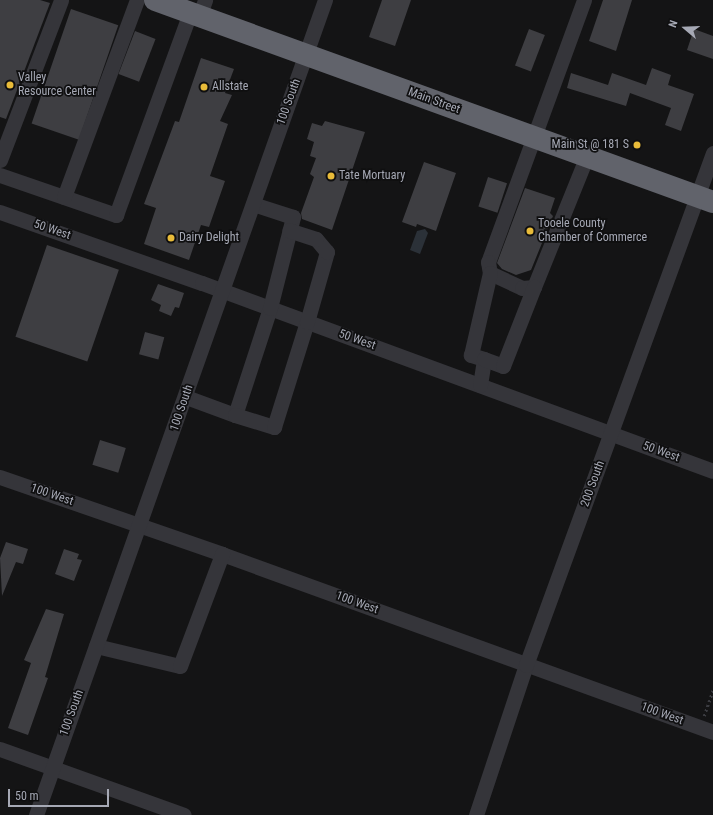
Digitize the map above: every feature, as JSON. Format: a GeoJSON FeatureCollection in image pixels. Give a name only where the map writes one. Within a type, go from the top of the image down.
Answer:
{"type":"FeatureCollection","features":[{"type":"Feature","properties":{"kind":"highway","name":"Main Street"},"geometry":{"type":"LineString","coordinates":[[160,1],[198,10],[306,54],[705,199]]}},
{"type":"Feature","properties":{"kind":"street"},"geometry":{"type":"LineString","coordinates":[[0,160],[61,0]]}},
{"type":"Feature","properties":{"kind":"street"},"geometry":{"type":"LineString","coordinates":[[64,197],[137,0]]}},
{"type":"Feature","properties":{"kind":"street","name":"100 South"},"geometry":{"type":"LineString","coordinates":[[36,815],[52,766],[186,397],[325,0]]}},
{"type":"Feature","properties":{"kind":"street"},"geometry":{"type":"LineString","coordinates":[[584,0],[488,262],[490,274],[471,355],[503,366],[587,156]]}},
{"type":"Feature","properties":{"kind":"street"},"geometry":{"type":"LineString","coordinates":[[0,175],[116,215],[198,10]]}},
{"type":"Feature","properties":{"kind":"street","name":"200 South"},"geometry":{"type":"LineString","coordinates":[[476,815],[526,666],[612,434],[705,199],[713,153]]}},
{"type":"Feature","properties":{"kind":"street"},"geometry":{"type":"LineString","coordinates":[[234,415],[270,308],[293,217],[253,204]]}},
{"type":"Feature","properties":{"kind":"street","name":"50 West"},"geometry":{"type":"LineString","coordinates":[[0,212],[270,308],[713,471]]}},
{"type":"Feature","properties":{"kind":"street"},"geometry":{"type":"LineString","coordinates":[[186,397],[234,415],[274,427],[327,252],[316,239],[289,230]]}},
{"type":"Feature","properties":{"kind":"street"},"geometry":{"type":"LineString","coordinates":[[490,274],[522,288],[534,287]]}},
{"type":"Feature","properties":{"kind":"street"},"geometry":{"type":"LineString","coordinates":[[480,385],[484,359]]}},
{"type":"Feature","properties":{"kind":"street","name":"100 West"},"geometry":{"type":"LineString","coordinates":[[0,477],[222,554],[526,666],[707,730]]}},
{"type":"Feature","properties":{"kind":"street"},"geometry":{"type":"LineString","coordinates":[[96,646],[180,666],[222,554]]}},
{"type":"Feature","properties":{"kind":"street"},"geometry":{"type":"LineString","coordinates":[[0,748],[184,815]]}},
{"type":"Feature","properties":{"kind":"path"},"geometry":{"type":"LineString","coordinates":[[707,730],[713,690]]}},
{"type":"Feature","properties":{"kind":"shaded area"},"geometry":{"type":"Polygon","coordinates":[[[425,229],[428,233],[420,254],[410,250],[417,231],[425,229]]]}},
{"type":"Feature","properties":{"kind":"building","name":"Valley Resource Center"},"geometry":{"type":"Polygon","coordinates":[[[0,0],[40,0],[50,3],[6,119],[0,117],[0,0]]]}},
{"type":"Feature","properties":{"kind":"building"},"geometry":{"type":"Polygon","coordinates":[[[382,0],[411,0],[395,46],[369,37],[382,0]]]}},
{"type":"Feature","properties":{"kind":"building"},"geometry":{"type":"Polygon","coordinates":[[[603,0],[632,0],[616,51],[589,41],[603,0]]]}},
{"type":"Feature","properties":{"kind":"building"},"geometry":{"type":"Polygon","coordinates":[[[71,9],[118,25],[79,140],[32,123],[71,9]]]}},
{"type":"Feature","properties":{"kind":"building"},"geometry":{"type":"Polygon","coordinates":[[[529,29],[545,35],[531,72],[515,65],[529,29]]]}},
{"type":"Feature","properties":{"kind":"building"},"geometry":{"type":"Polygon","coordinates":[[[694,29],[713,36],[713,59],[687,50],[694,29]]]}},
{"type":"Feature","properties":{"kind":"building"},"geometry":{"type":"Polygon","coordinates":[[[135,31],[156,39],[139,82],[119,74],[135,31]]]}},
{"type":"Feature","properties":{"kind":"building"},"geometry":{"type":"Polygon","coordinates":[[[201,58],[234,69],[225,93],[232,95],[220,121],[228,124],[210,176],[225,181],[209,227],[201,225],[189,260],[144,244],[156,208],[144,204],[175,121],[179,122],[201,58]]]}},
{"type":"Feature","properties":{"kind":"building"},"geometry":{"type":"Polygon","coordinates":[[[652,68],[671,75],[668,85],[694,94],[681,131],[665,125],[671,108],[630,93],[626,106],[567,88],[571,73],[608,85],[612,73],[646,85],[652,68]]]}},
{"type":"Feature","properties":{"kind":"building","name":"Tate Mortuary"},"geometry":{"type":"Polygon","coordinates":[[[325,121],[365,132],[332,230],[302,219],[301,213],[314,177],[310,174],[316,158],[310,156],[314,142],[307,139],[312,123],[322,126],[325,121]]]}},
{"type":"Feature","properties":{"kind":"building"},"geometry":{"type":"Polygon","coordinates":[[[424,162],[456,173],[436,231],[417,224],[416,227],[402,222],[424,162]]]}},
{"type":"Feature","properties":{"kind":"building"},"geometry":{"type":"Polygon","coordinates":[[[488,177],[507,183],[497,213],[478,206],[488,177]]]}},
{"type":"Feature","properties":{"kind":"building","name":"Tooele County Chamber of Commerce"},"geometry":{"type":"Polygon","coordinates":[[[525,188],[555,198],[550,213],[553,216],[531,270],[516,275],[502,269],[497,263],[525,188]]]}},
{"type":"Feature","properties":{"kind":"building"},"geometry":{"type":"Polygon","coordinates":[[[47,245],[119,270],[87,361],[15,337],[47,245]]]}},
{"type":"Feature","properties":{"kind":"building"},"geometry":{"type":"Polygon","coordinates":[[[158,284],[184,293],[179,308],[175,307],[171,316],[159,311],[161,305],[151,300],[158,284]]]}},
{"type":"Feature","properties":{"kind":"building"},"geometry":{"type":"Polygon","coordinates":[[[145,332],[164,337],[158,359],[139,354],[145,332]]]}},
{"type":"Feature","properties":{"kind":"building"},"geometry":{"type":"Polygon","coordinates":[[[100,440],[126,448],[118,473],[92,465],[100,440]]]}},
{"type":"Feature","properties":{"kind":"building"},"geometry":{"type":"Polygon","coordinates":[[[6,542],[28,549],[23,564],[16,562],[2,596],[0,558],[6,542]]]}},
{"type":"Feature","properties":{"kind":"building"},"geometry":{"type":"Polygon","coordinates":[[[64,549],[79,554],[77,559],[82,560],[74,581],[55,574],[64,549]]]}},
{"type":"Feature","properties":{"kind":"building"},"geometry":{"type":"Polygon","coordinates":[[[46,609],[64,614],[45,677],[48,678],[28,735],[8,728],[31,663],[24,660],[46,609]]]}},
{"type":"Feature","properties":{"kind":"place","name":"Valley Resource Center"},"geometry":{"type":"Point","coordinates":[10,85]}},
{"type":"Feature","properties":{"kind":"place","name":"Allstate"},"geometry":{"type":"Point","coordinates":[204,87]}},
{"type":"Feature","properties":{"kind":"place","name":"Main St @ 181 S"},"geometry":{"type":"Point","coordinates":[637,145]}},
{"type":"Feature","properties":{"kind":"place","name":"Tate Mortuary"},"geometry":{"type":"Point","coordinates":[331,176]}},
{"type":"Feature","properties":{"kind":"place","name":"Tooele County Chamber of Commerce"},"geometry":{"type":"Point","coordinates":[530,231]}},
{"type":"Feature","properties":{"kind":"place","name":"Dairy Delight"},"geometry":{"type":"Point","coordinates":[171,238]}}]}
